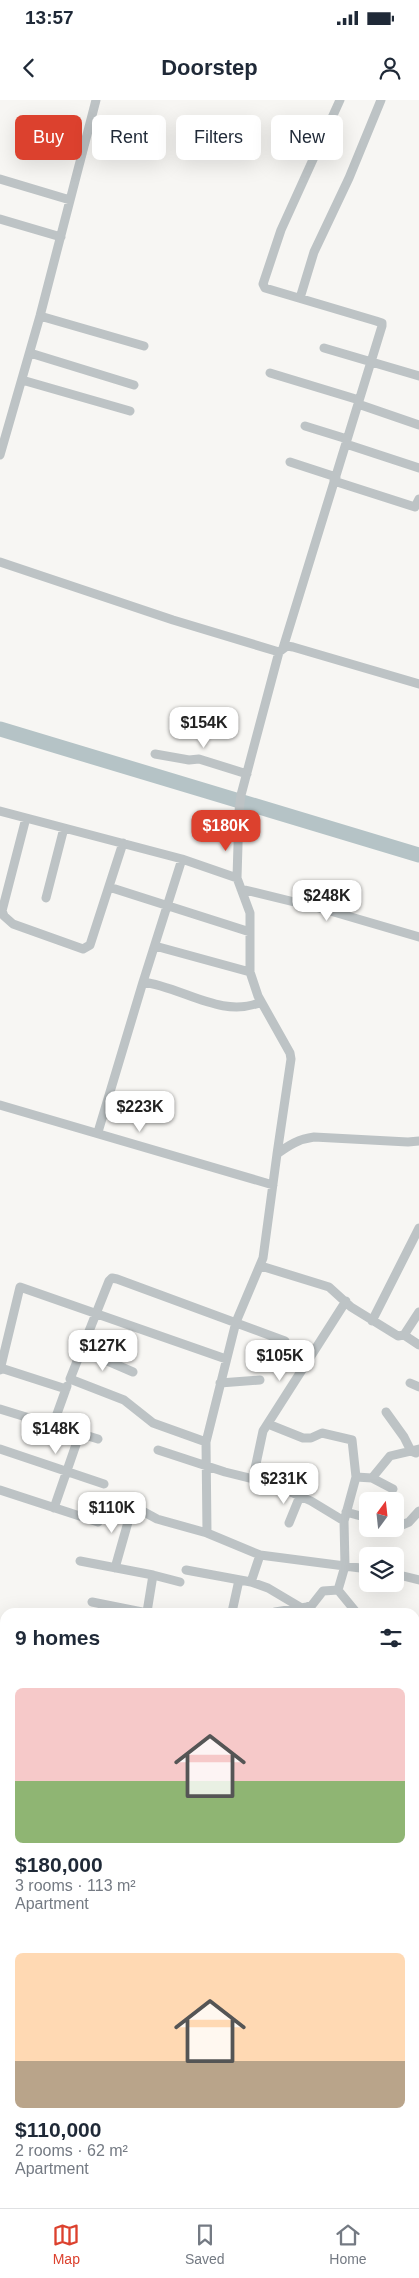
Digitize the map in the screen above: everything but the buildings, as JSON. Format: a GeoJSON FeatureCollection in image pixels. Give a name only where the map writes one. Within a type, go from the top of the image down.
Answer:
{"type":"FeatureCollection","features":[{"type":"Feature","properties":{"kind":"street"},"geometry":{"type":"LineString","coordinates":[[0,455],[30,353],[96,100]]}},
{"type":"Feature","properties":{"kind":"street"},"geometry":{"type":"LineString","coordinates":[[207,1532],[206,1442],[236,1322],[261,1266],[268,1230],[291,1059],[290,1053],[261,1002],[250,972],[249,907],[237,878],[241,795],[281,650],[382,323],[265,288],[263,284],[281,230],[340,100]]}},
{"type":"Feature","properties":{"kind":"street"},"geometry":{"type":"LineString","coordinates":[[300,298],[314,252],[349,178],[382,100]]}},
{"type":"Feature","properties":{"kind":"street"},"geometry":{"type":"LineString","coordinates":[[0,179],[70,200]]}},
{"type":"Feature","properties":{"kind":"street"},"geometry":{"type":"LineString","coordinates":[[0,219],[61,237]]}},
{"type":"Feature","properties":{"kind":"street"},"geometry":{"type":"LineString","coordinates":[[40,316],[144,346]]}},
{"type":"Feature","properties":{"kind":"street"},"geometry":{"type":"LineString","coordinates":[[324,348],[419,376]]}},
{"type":"Feature","properties":{"kind":"street"},"geometry":{"type":"LineString","coordinates":[[30,353],[134,385]]}},
{"type":"Feature","properties":{"kind":"street"},"geometry":{"type":"LineString","coordinates":[[270,373],[359,402],[419,425]]}},
{"type":"Feature","properties":{"kind":"street"},"geometry":{"type":"LineString","coordinates":[[22,380],[130,411]]}},
{"type":"Feature","properties":{"kind":"street"},"geometry":{"type":"LineString","coordinates":[[305,426],[419,468]]}},
{"type":"Feature","properties":{"kind":"street"},"geometry":{"type":"LineString","coordinates":[[290,462],[416,507],[419,499]]}},
{"type":"Feature","properties":{"kind":"street"},"geometry":{"type":"LineString","coordinates":[[0,562],[164,617],[281,650],[293,647],[419,684]]}},
{"type":"Feature","properties":{"kind":"street"},"geometry":{"type":"LineString","coordinates":[[155,754],[189,760],[199,759],[248,774]]}},
{"type":"Feature","properties":{"kind":"street"},"geometry":{"type":"LineString","coordinates":[[0,811],[182,859],[237,878]]}},
{"type":"Feature","properties":{"kind":"street"},"geometry":{"type":"LineString","coordinates":[[26,818],[2,911],[8,921],[83,949],[90,945],[123,843]]}},
{"type":"Feature","properties":{"kind":"street"},"geometry":{"type":"LineString","coordinates":[[46,898],[64,828]]}},
{"type":"Feature","properties":{"kind":"street"},"geometry":{"type":"LineString","coordinates":[[98,1132],[182,859]]}},
{"type":"Feature","properties":{"kind":"street"},"geometry":{"type":"LineString","coordinates":[[109,887],[250,932]]}},
{"type":"Feature","properties":{"kind":"street"},"geometry":{"type":"LineString","coordinates":[[240,889],[321,908],[419,937]]}},
{"type":"Feature","properties":{"kind":"street"},"geometry":{"type":"LineString","coordinates":[[155,946],[250,972]]}},
{"type":"Feature","properties":{"kind":"street"},"geometry":{"type":"LineString","coordinates":[[143,982],[232,1008],[250,1007],[261,1002]]}},
{"type":"Feature","properties":{"kind":"street"},"geometry":{"type":"LineString","coordinates":[[0,1105],[98,1132],[273,1185]]}},
{"type":"Feature","properties":{"kind":"street"},"geometry":{"type":"LineString","coordinates":[[277,1154],[291,1144],[314,1137],[408,1142],[419,1140]]}},
{"type":"Feature","properties":{"kind":"street"},"geometry":{"type":"LineString","coordinates":[[372,1321],[419,1228]]}},
{"type":"Feature","properties":{"kind":"street"},"geometry":{"type":"LineString","coordinates":[[261,1266],[329,1287],[372,1321],[398,1336],[404,1335],[419,1345]]}},
{"type":"Feature","properties":{"kind":"street"},"geometry":{"type":"LineString","coordinates":[[53,1425],[109,1281],[112,1278],[117,1278],[285,1341]]}},
{"type":"Feature","properties":{"kind":"street"},"geometry":{"type":"LineString","coordinates":[[66,1389],[0,1369],[1,1357],[20,1287],[97,1312],[226,1359]]}},
{"type":"Feature","properties":{"kind":"street"},"geometry":{"type":"LineString","coordinates":[[253,1478],[257,1450],[263,1431],[346,1301]]}},
{"type":"Feature","properties":{"kind":"street"},"geometry":{"type":"LineString","coordinates":[[404,1335],[419,1313]]}},
{"type":"Feature","properties":{"kind":"street"},"geometry":{"type":"LineString","coordinates":[[82,1350],[133,1372]]}},
{"type":"Feature","properties":{"kind":"street"},"geometry":{"type":"LineString","coordinates":[[70,1379],[124,1400],[154,1422],[206,1442]]}},
{"type":"Feature","properties":{"kind":"street"},"geometry":{"type":"LineString","coordinates":[[220,1383],[260,1380]]}},
{"type":"Feature","properties":{"kind":"street"},"geometry":{"type":"LineString","coordinates":[[410,1383],[419,1387]]}},
{"type":"Feature","properties":{"kind":"street"},"geometry":{"type":"LineString","coordinates":[[0,1409],[98,1439]]}},
{"type":"Feature","properties":{"kind":"street"},"geometry":{"type":"LineString","coordinates":[[372,1478],[390,1456],[416,1451],[386,1412]]}},
{"type":"Feature","properties":{"kind":"street"},"geometry":{"type":"LineString","coordinates":[[268,1424],[303,1438],[311,1438],[322,1433],[350,1438],[353,1442],[356,1478],[345,1517],[345,1566],[338,1590]]}},
{"type":"Feature","properties":{"kind":"street"},"geometry":{"type":"LineString","coordinates":[[54,1508],[80,1433]]}},
{"type":"Feature","properties":{"kind":"street"},"geometry":{"type":"LineString","coordinates":[[0,1449],[104,1484]]}},
{"type":"Feature","properties":{"kind":"street"},"geometry":{"type":"LineString","coordinates":[[158,1450],[207,1466],[270,1482],[345,1517],[359,1518]]}},
{"type":"Feature","properties":{"kind":"street"},"geometry":{"type":"LineString","coordinates":[[356,1478],[372,1478],[394,1489]]}},
{"type":"Feature","properties":{"kind":"street"},"geometry":{"type":"LineString","coordinates":[[0,1490],[98,1522]]}},
{"type":"Feature","properties":{"kind":"street"},"geometry":{"type":"LineString","coordinates":[[289,1523],[300,1496]]}},
{"type":"Feature","properties":{"kind":"street"},"geometry":{"type":"LineString","coordinates":[[115,1568],[133,1507],[157,1519],[207,1532],[260,1555],[359,1568]]}},
{"type":"Feature","properties":{"kind":"street"},"geometry":{"type":"LineString","coordinates":[[404,1524],[410,1522],[419,1511]]}},
{"type":"Feature","properties":{"kind":"street"},"geometry":{"type":"LineString","coordinates":[[251,1582],[260,1555]]}},
{"type":"Feature","properties":{"kind":"street"},"geometry":{"type":"LineString","coordinates":[[80,1561],[180,1582]]}},
{"type":"Feature","properties":{"kind":"street"},"geometry":{"type":"LineString","coordinates":[[186,1570],[251,1582],[268,1588],[300,1607]]}},
{"type":"Feature","properties":{"kind":"street"},"geometry":{"type":"LineString","coordinates":[[148,1608],[153,1575]]}},
{"type":"Feature","properties":{"kind":"street"},"geometry":{"type":"LineString","coordinates":[[404,1576],[419,1580]]}},
{"type":"Feature","properties":{"kind":"street"},"geometry":{"type":"LineString","coordinates":[[233,1608],[239,1580]]}},
{"type":"Feature","properties":{"kind":"street"},"geometry":{"type":"LineString","coordinates":[[295,1608],[312,1605],[323,1591],[338,1590]]}},
{"type":"Feature","properties":{"kind":"street"},"geometry":{"type":"LineString","coordinates":[[338,1590],[353,1608]]}},
{"type":"Feature","properties":{"kind":"street"},"geometry":{"type":"LineString","coordinates":[[92,1602],[122,1608]]}},
{"type":"Feature","properties":{"kind":"waterway"},"geometry":{"type":"LineString","coordinates":[[0,729],[419,855]]}}]}
